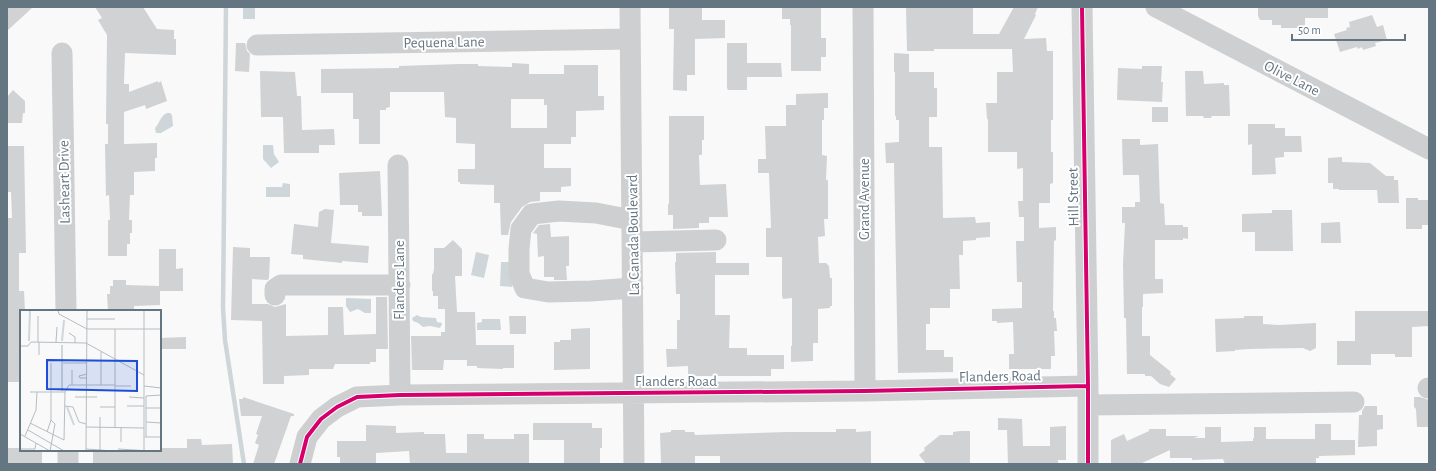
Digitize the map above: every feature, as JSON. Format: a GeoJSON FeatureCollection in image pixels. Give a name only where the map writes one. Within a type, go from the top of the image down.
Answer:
{"type":"FeatureCollection","features":[{"type":"Feature","properties":{"kind":"street","name":"La Canada Boulevard"},"geometry":{"type":"LineString","coordinates":[[630,7],[634,464]]}},
{"type":"Feature","properties":{"kind":"street","name":"Grand Avenue"},"geometry":{"type":"LineString","coordinates":[[863,7],[864,391]]}},
{"type":"Feature","properties":{"kind":"street","name":"Hill Street"},"geometry":{"type":"LineString","coordinates":[[1082,7],[1088,464]]}},
{"type":"Feature","properties":{"kind":"street","name":"Olive Lane"},"geometry":{"type":"LineString","coordinates":[[1156,7],[1429,149]]}},
{"type":"Feature","properties":{"kind":"street","name":"Pequena Lane"},"geometry":{"type":"LineString","coordinates":[[257,45],[630,39]]}},
{"type":"Feature","properties":{"kind":"street","name":"Lasheart Drive"},"geometry":{"type":"LineString","coordinates":[[62,53],[66,310]]}},
{"type":"Feature","properties":{"kind":"street","name":"Flanders Lane"},"geometry":{"type":"LineString","coordinates":[[398,165],[400,395]]}},
{"type":"Feature","properties":{"kind":"street"},"geometry":{"type":"LineString","coordinates":[[632,220],[596,213],[559,211],[532,214],[521,228],[519,249],[520,274],[525,288],[548,292],[633,288]]}},
{"type":"Feature","properties":{"kind":"street"},"geometry":{"type":"LineString","coordinates":[[633,242],[716,240]]}},
{"type":"Feature","properties":{"kind":"street"},"geometry":{"type":"LineString","coordinates":[[275,295],[275,289],[281,285],[400,285]]}},
{"type":"Feature","properties":{"kind":"street","name":"Flanders Road"},"geometry":{"type":"LineString","coordinates":[[300,464],[307,438],[321,419],[337,407],[357,397],[400,395],[864,391],[1354,402]]}},
{"type":"Feature","properties":{"kind":"street"},"geometry":{"type":"LineString","coordinates":[[68,451],[68,464]]}},
{"type":"Feature","properties":{"kind":"shaded area"},"geometry":{"type":"Polygon","coordinates":[[[243,7],[255,7],[255,19],[243,19],[243,7]]]}},
{"type":"Feature","properties":{"kind":"shaded area"},"geometry":{"type":"Polygon","coordinates":[[[167,113],[172,115],[173,126],[161,133],[156,133],[155,128],[163,116],[167,113]]]}},
{"type":"Feature","properties":{"kind":"shaded area"},"geometry":{"type":"Polygon","coordinates":[[[263,145],[273,145],[274,154],[279,162],[271,168],[263,159],[263,145]]]}},
{"type":"Feature","properties":{"kind":"shaded area"},"geometry":{"type":"Polygon","coordinates":[[[283,183],[290,184],[290,197],[266,197],[266,187],[282,187],[283,183]]]}},
{"type":"Feature","properties":{"kind":"shaded area"},"geometry":{"type":"Polygon","coordinates":[[[476,252],[489,255],[484,278],[471,275],[476,252]]]}},
{"type":"Feature","properties":{"kind":"shaded area"},"geometry":{"type":"Polygon","coordinates":[[[501,262],[512,262],[512,287],[500,286],[501,262]]]}},
{"type":"Feature","properties":{"kind":"shaded area"},"geometry":{"type":"Polygon","coordinates":[[[346,298],[371,299],[371,313],[365,313],[358,309],[350,312],[346,306],[346,298]]]}},
{"type":"Feature","properties":{"kind":"shaded area"},"geometry":{"type":"Polygon","coordinates":[[[417,315],[421,317],[436,318],[437,322],[442,324],[440,328],[430,326],[423,327],[413,321],[412,318],[417,315]]]}},
{"type":"Feature","properties":{"kind":"shaded area"},"geometry":{"type":"Polygon","coordinates":[[[482,319],[500,319],[501,330],[477,330],[477,323],[482,322],[482,319]]]}},
{"type":"Feature","properties":{"kind":"building"},"geometry":{"type":"Polygon","coordinates":[[[7,7],[33,7],[7,31],[7,7]]]}},
{"type":"Feature","properties":{"kind":"building"},"geometry":{"type":"Polygon","coordinates":[[[95,7],[143,7],[157,29],[174,30],[174,39],[176,39],[176,55],[125,53],[124,84],[129,84],[129,92],[161,81],[167,101],[146,109],[145,105],[124,112],[124,144],[157,143],[155,171],[134,172],[134,195],[130,195],[129,220],[132,220],[132,233],[130,233],[130,244],[127,244],[127,256],[108,256],[108,220],[110,220],[109,195],[106,196],[105,144],[108,144],[108,124],[106,124],[107,35],[98,20],[102,18],[95,7]]]}},
{"type":"Feature","properties":{"kind":"building"},"geometry":{"type":"Polygon","coordinates":[[[669,7],[702,7],[702,20],[725,20],[725,38],[695,39],[695,75],[687,75],[687,91],[673,90],[674,29],[669,29],[669,7]]]}},
{"type":"Feature","properties":{"kind":"building"},"geometry":{"type":"Polygon","coordinates":[[[782,7],[821,8],[821,38],[826,38],[826,57],[821,57],[821,71],[791,71],[791,25],[790,19],[782,19],[782,7]]]}},
{"type":"Feature","properties":{"kind":"building"},"geometry":{"type":"Polygon","coordinates":[[[906,7],[973,7],[973,34],[999,34],[1014,7],[1038,7],[1035,14],[1036,15],[1024,39],[1046,38],[1047,51],[1053,51],[1053,120],[1051,120],[1051,152],[1053,152],[1053,183],[1050,184],[1050,203],[1039,203],[1039,228],[1056,227],[1056,240],[1054,241],[1053,311],[1054,318],[1056,318],[1057,331],[1054,331],[1055,356],[1051,356],[1051,369],[1009,369],[1009,354],[1014,354],[1013,322],[997,323],[997,321],[992,321],[992,309],[1022,308],[1022,282],[1017,282],[1016,241],[1024,241],[1024,217],[1019,217],[1018,201],[1023,201],[1023,168],[1017,169],[1017,152],[988,152],[988,119],[986,103],[997,103],[997,72],[1013,72],[1012,49],[934,49],[934,51],[907,51],[906,7]]]}},
{"type":"Feature","properties":{"kind":"building"},"geometry":{"type":"Polygon","coordinates":[[[1258,7],[1328,7],[1328,18],[1305,18],[1305,25],[1299,26],[1299,28],[1281,28],[1281,25],[1272,25],[1272,20],[1260,20],[1258,16],[1258,7]]]}},
{"type":"Feature","properties":{"kind":"building"},"geometry":{"type":"Polygon","coordinates":[[[1372,15],[1377,27],[1383,25],[1387,40],[1375,43],[1376,46],[1363,50],[1362,47],[1358,49],[1357,47],[1340,52],[1334,34],[1347,30],[1346,28],[1350,27],[1349,22],[1372,15]]]}},
{"type":"Feature","properties":{"kind":"building"},"geometry":{"type":"Polygon","coordinates":[[[236,43],[245,43],[247,51],[250,54],[249,72],[235,71],[236,43]]]}},
{"type":"Feature","properties":{"kind":"building"},"geometry":{"type":"Polygon","coordinates":[[[727,43],[747,43],[747,63],[781,63],[782,77],[747,77],[747,90],[728,90],[727,43]]]}},
{"type":"Feature","properties":{"kind":"building"},"geometry":{"type":"Polygon","coordinates":[[[894,53],[909,54],[909,72],[934,72],[934,88],[937,88],[937,117],[929,117],[929,147],[942,147],[943,218],[975,217],[976,223],[990,222],[990,237],[963,241],[963,255],[959,255],[960,289],[950,289],[950,308],[930,308],[930,324],[926,324],[926,350],[944,350],[944,357],[953,357],[953,372],[898,373],[894,163],[886,163],[885,143],[899,142],[899,120],[896,120],[895,116],[894,53]]]}},
{"type":"Feature","properties":{"kind":"building"},"geometry":{"type":"Polygon","coordinates":[[[512,63],[529,64],[529,74],[564,74],[564,65],[598,65],[598,96],[604,96],[604,110],[576,111],[576,137],[571,137],[571,144],[544,144],[544,168],[571,168],[571,186],[561,187],[561,192],[540,192],[540,201],[530,202],[522,207],[511,222],[508,235],[501,235],[500,203],[494,203],[494,185],[460,184],[460,182],[458,182],[458,169],[475,169],[475,144],[456,143],[456,118],[445,117],[444,92],[390,92],[390,107],[386,108],[386,110],[380,110],[380,144],[359,144],[359,119],[353,119],[353,93],[321,93],[321,69],[399,68],[399,66],[460,64],[512,67],[512,63]],[[511,99],[511,128],[547,128],[547,105],[544,105],[544,99],[511,99]]]}},
{"type":"Feature","properties":{"kind":"building"},"geometry":{"type":"Polygon","coordinates":[[[1142,66],[1162,66],[1162,102],[1117,100],[1118,68],[1142,69],[1142,66]]]}},
{"type":"Feature","properties":{"kind":"building"},"geometry":{"type":"Polygon","coordinates":[[[260,71],[295,72],[297,96],[301,96],[302,130],[334,129],[335,145],[319,145],[319,153],[284,153],[283,117],[261,117],[260,71]]]}},
{"type":"Feature","properties":{"kind":"building"},"geometry":{"type":"Polygon","coordinates":[[[1185,71],[1203,71],[1204,84],[1224,83],[1224,85],[1229,85],[1230,116],[1212,116],[1211,118],[1204,118],[1203,116],[1186,116],[1185,71]]]}},
{"type":"Feature","properties":{"kind":"building"},"geometry":{"type":"Polygon","coordinates":[[[13,90],[25,101],[25,113],[23,113],[22,123],[7,123],[7,97],[13,90]]]}},
{"type":"Feature","properties":{"kind":"building"},"geometry":{"type":"Polygon","coordinates":[[[828,93],[828,108],[824,108],[824,120],[822,120],[822,155],[827,156],[826,180],[828,180],[828,219],[824,219],[825,236],[818,237],[819,263],[826,263],[829,266],[830,278],[832,278],[832,306],[830,306],[830,308],[818,309],[818,343],[813,343],[813,361],[791,362],[792,298],[783,299],[782,296],[782,257],[766,257],[766,228],[771,228],[769,173],[758,173],[758,159],[766,159],[765,126],[786,126],[786,105],[796,105],[796,94],[828,93]]]}},
{"type":"Feature","properties":{"kind":"building"},"geometry":{"type":"Polygon","coordinates":[[[1152,107],[1168,107],[1168,122],[1152,122],[1152,107]]]}},
{"type":"Feature","properties":{"kind":"building"},"geometry":{"type":"Polygon","coordinates":[[[669,116],[704,116],[704,140],[702,140],[702,155],[699,155],[700,185],[726,184],[728,217],[709,217],[709,223],[699,223],[699,228],[673,229],[673,215],[668,215],[669,116]]]}},
{"type":"Feature","properties":{"kind":"building"},"geometry":{"type":"Polygon","coordinates":[[[1248,124],[1275,124],[1275,128],[1285,128],[1285,136],[1301,136],[1302,152],[1284,152],[1284,157],[1275,158],[1276,174],[1252,175],[1252,144],[1248,145],[1248,124]]]}},
{"type":"Feature","properties":{"kind":"building"},"geometry":{"type":"Polygon","coordinates":[[[1122,139],[1140,139],[1140,145],[1158,144],[1160,203],[1164,204],[1165,225],[1183,225],[1183,227],[1188,227],[1188,239],[1155,240],[1155,279],[1163,279],[1163,293],[1143,294],[1142,336],[1150,336],[1150,355],[1171,372],[1170,374],[1176,379],[1169,387],[1160,384],[1151,376],[1145,376],[1145,374],[1127,374],[1123,264],[1125,223],[1122,223],[1122,207],[1135,207],[1135,202],[1140,202],[1139,175],[1123,175],[1122,139]]]}},
{"type":"Feature","properties":{"kind":"building"},"geometry":{"type":"Polygon","coordinates":[[[7,146],[24,146],[26,253],[19,253],[19,291],[24,291],[25,310],[20,310],[20,382],[7,382],[7,218],[12,218],[11,192],[7,192],[7,146]]]}},
{"type":"Feature","properties":{"kind":"building"},"geometry":{"type":"Polygon","coordinates":[[[1342,157],[1342,162],[1370,163],[1386,176],[1394,176],[1394,180],[1398,180],[1399,203],[1378,203],[1377,190],[1333,189],[1333,183],[1328,183],[1328,158],[1342,157]]]}},
{"type":"Feature","properties":{"kind":"building"},"geometry":{"type":"Polygon","coordinates":[[[380,171],[382,216],[362,216],[362,212],[358,212],[358,205],[340,205],[339,173],[380,171]]]}},
{"type":"Feature","properties":{"kind":"building"},"geometry":{"type":"Polygon","coordinates":[[[1406,198],[1429,200],[1429,225],[1422,225],[1422,229],[1406,229],[1406,198]]]}},
{"type":"Feature","properties":{"kind":"building"},"geometry":{"type":"Polygon","coordinates":[[[325,209],[334,210],[331,243],[369,246],[368,263],[342,261],[342,263],[303,259],[303,255],[291,254],[294,224],[318,227],[319,212],[325,209]]]}},
{"type":"Feature","properties":{"kind":"building"},"geometry":{"type":"Polygon","coordinates":[[[1272,210],[1292,210],[1293,251],[1255,251],[1255,232],[1242,232],[1242,214],[1272,213],[1272,210]]]}},
{"type":"Feature","properties":{"kind":"building"},"geometry":{"type":"Polygon","coordinates":[[[1340,222],[1341,243],[1321,243],[1321,223],[1340,222]]]}},
{"type":"Feature","properties":{"kind":"building"},"geometry":{"type":"Polygon","coordinates":[[[550,224],[551,237],[569,236],[569,266],[566,266],[567,280],[554,280],[554,277],[544,277],[544,256],[538,257],[537,234],[533,233],[539,225],[550,224]]]}},
{"type":"Feature","properties":{"kind":"building"},"geometry":{"type":"Polygon","coordinates":[[[453,240],[462,249],[462,276],[455,276],[457,312],[475,312],[476,345],[514,345],[514,368],[477,368],[477,366],[467,366],[467,360],[444,360],[443,370],[412,370],[411,336],[441,336],[441,332],[445,332],[445,309],[438,309],[438,296],[433,296],[432,291],[434,248],[444,248],[453,240]]]}},
{"type":"Feature","properties":{"kind":"building"},"geometry":{"type":"Polygon","coordinates":[[[233,247],[250,248],[250,257],[270,257],[268,280],[252,279],[252,304],[268,304],[275,307],[286,304],[286,336],[328,335],[328,307],[343,307],[344,335],[376,334],[376,297],[387,297],[388,349],[376,349],[376,362],[370,362],[370,364],[335,364],[333,369],[309,369],[309,375],[284,376],[284,384],[263,384],[262,321],[231,320],[233,247]]]}},
{"type":"Feature","properties":{"kind":"building"},"geometry":{"type":"Polygon","coordinates":[[[159,249],[176,249],[176,269],[183,268],[183,291],[160,291],[160,305],[134,306],[134,310],[108,310],[107,294],[110,294],[110,286],[113,286],[113,280],[126,280],[126,285],[159,286],[159,249]]]}},
{"type":"Feature","properties":{"kind":"building"},"geometry":{"type":"Polygon","coordinates":[[[716,252],[716,263],[749,263],[749,275],[715,275],[715,315],[730,315],[729,348],[747,348],[747,355],[784,355],[784,369],[771,369],[771,376],[688,376],[688,366],[667,367],[666,349],[677,349],[677,320],[680,320],[680,294],[676,294],[676,253],[716,252]]]}},
{"type":"Feature","properties":{"kind":"building"},"geometry":{"type":"Polygon","coordinates":[[[1355,311],[1429,311],[1429,326],[1412,327],[1412,357],[1395,357],[1395,354],[1371,354],[1371,365],[1337,365],[1337,341],[1355,341],[1355,311]]]}},
{"type":"Feature","properties":{"kind":"building"},"geometry":{"type":"Polygon","coordinates":[[[509,316],[526,316],[526,334],[510,334],[509,316]]]}},
{"type":"Feature","properties":{"kind":"building"},"geometry":{"type":"Polygon","coordinates":[[[1244,316],[1263,316],[1263,324],[1279,325],[1316,323],[1316,348],[1310,351],[1303,348],[1249,349],[1216,352],[1215,319],[1244,318],[1244,316]]]}},
{"type":"Feature","properties":{"kind":"building"},"geometry":{"type":"Polygon","coordinates":[[[590,328],[590,369],[554,370],[554,342],[560,342],[560,340],[571,340],[571,329],[590,328]]]}},
{"type":"Feature","properties":{"kind":"building"},"geometry":{"type":"Polygon","coordinates":[[[186,337],[186,349],[161,349],[161,338],[186,337]]]}},
{"type":"Feature","properties":{"kind":"building"},"geometry":{"type":"Polygon","coordinates":[[[243,397],[294,414],[294,416],[291,416],[274,464],[253,464],[259,445],[255,443],[258,435],[256,434],[262,416],[241,416],[239,399],[243,399],[243,397]]]}},
{"type":"Feature","properties":{"kind":"building"},"geometry":{"type":"Polygon","coordinates":[[[1414,397],[1429,400],[1429,427],[1417,427],[1414,397]]]}},
{"type":"Feature","properties":{"kind":"building"},"geometry":{"type":"Polygon","coordinates":[[[1365,406],[1377,406],[1377,415],[1383,415],[1383,429],[1377,430],[1377,446],[1358,447],[1359,415],[1362,415],[1362,411],[1365,406]]]}},
{"type":"Feature","properties":{"kind":"building"},"geometry":{"type":"Polygon","coordinates":[[[998,418],[1022,419],[1023,446],[1050,446],[1050,427],[1066,426],[1066,460],[1058,460],[1058,464],[1008,464],[1007,430],[998,430],[998,418]]]}},
{"type":"Feature","properties":{"kind":"building"},"geometry":{"type":"Polygon","coordinates":[[[533,423],[592,423],[592,428],[602,428],[600,464],[564,464],[564,440],[533,440],[533,423]]]}},
{"type":"Feature","properties":{"kind":"building"},"geometry":{"type":"Polygon","coordinates":[[[1315,424],[1331,424],[1331,440],[1355,440],[1355,455],[1319,456],[1319,458],[1316,458],[1316,464],[1225,464],[1223,459],[1192,460],[1192,458],[1170,458],[1170,450],[1140,464],[1111,464],[1111,440],[1124,434],[1127,441],[1149,431],[1149,429],[1166,429],[1166,436],[1199,436],[1194,438],[1205,438],[1205,427],[1221,427],[1221,442],[1253,441],[1254,427],[1266,427],[1266,439],[1315,439],[1315,424]]]}},
{"type":"Feature","properties":{"kind":"building"},"geometry":{"type":"Polygon","coordinates":[[[366,425],[396,426],[396,433],[424,432],[424,434],[445,434],[446,453],[467,453],[467,434],[484,434],[484,439],[514,439],[514,434],[529,434],[529,464],[410,464],[409,451],[376,453],[376,464],[340,464],[340,457],[337,457],[337,441],[366,441],[366,425]]]}},
{"type":"Feature","properties":{"kind":"building"},"geometry":{"type":"Polygon","coordinates":[[[836,429],[856,429],[856,432],[871,431],[871,464],[720,464],[720,456],[695,456],[695,464],[661,464],[660,433],[671,432],[671,430],[685,430],[685,432],[694,432],[695,435],[836,432],[836,429]]]}},
{"type":"Feature","properties":{"kind":"building"},"geometry":{"type":"Polygon","coordinates":[[[970,431],[970,464],[926,464],[919,455],[925,450],[924,448],[940,435],[953,435],[953,432],[970,431]]]}},
{"type":"Feature","properties":{"kind":"building"},"geometry":{"type":"Polygon","coordinates":[[[187,439],[201,439],[202,445],[232,444],[233,464],[93,464],[93,451],[161,451],[161,448],[187,448],[187,439]]]}},
{"type":"Feature","properties":{"kind":"building"},"geometry":{"type":"Polygon","coordinates":[[[7,448],[20,448],[20,451],[42,451],[42,464],[7,464],[7,448]]]}},
{"type":"Feature","properties":{"kind":"waterway"},"geometry":{"type":"LineString","coordinates":[[226,7],[223,308],[225,340],[244,464]]}},
{"type":"Feature","properties":{"kind":"cycle path"},"geometry":{"type":"LineString","coordinates":[[1082,7],[1088,464]]}},
{"type":"Feature","properties":{"kind":"cycle path"},"geometry":{"type":"LineString","coordinates":[[300,464],[307,437],[321,419],[337,407],[357,397],[400,395],[865,391],[1088,386]]}}]}
